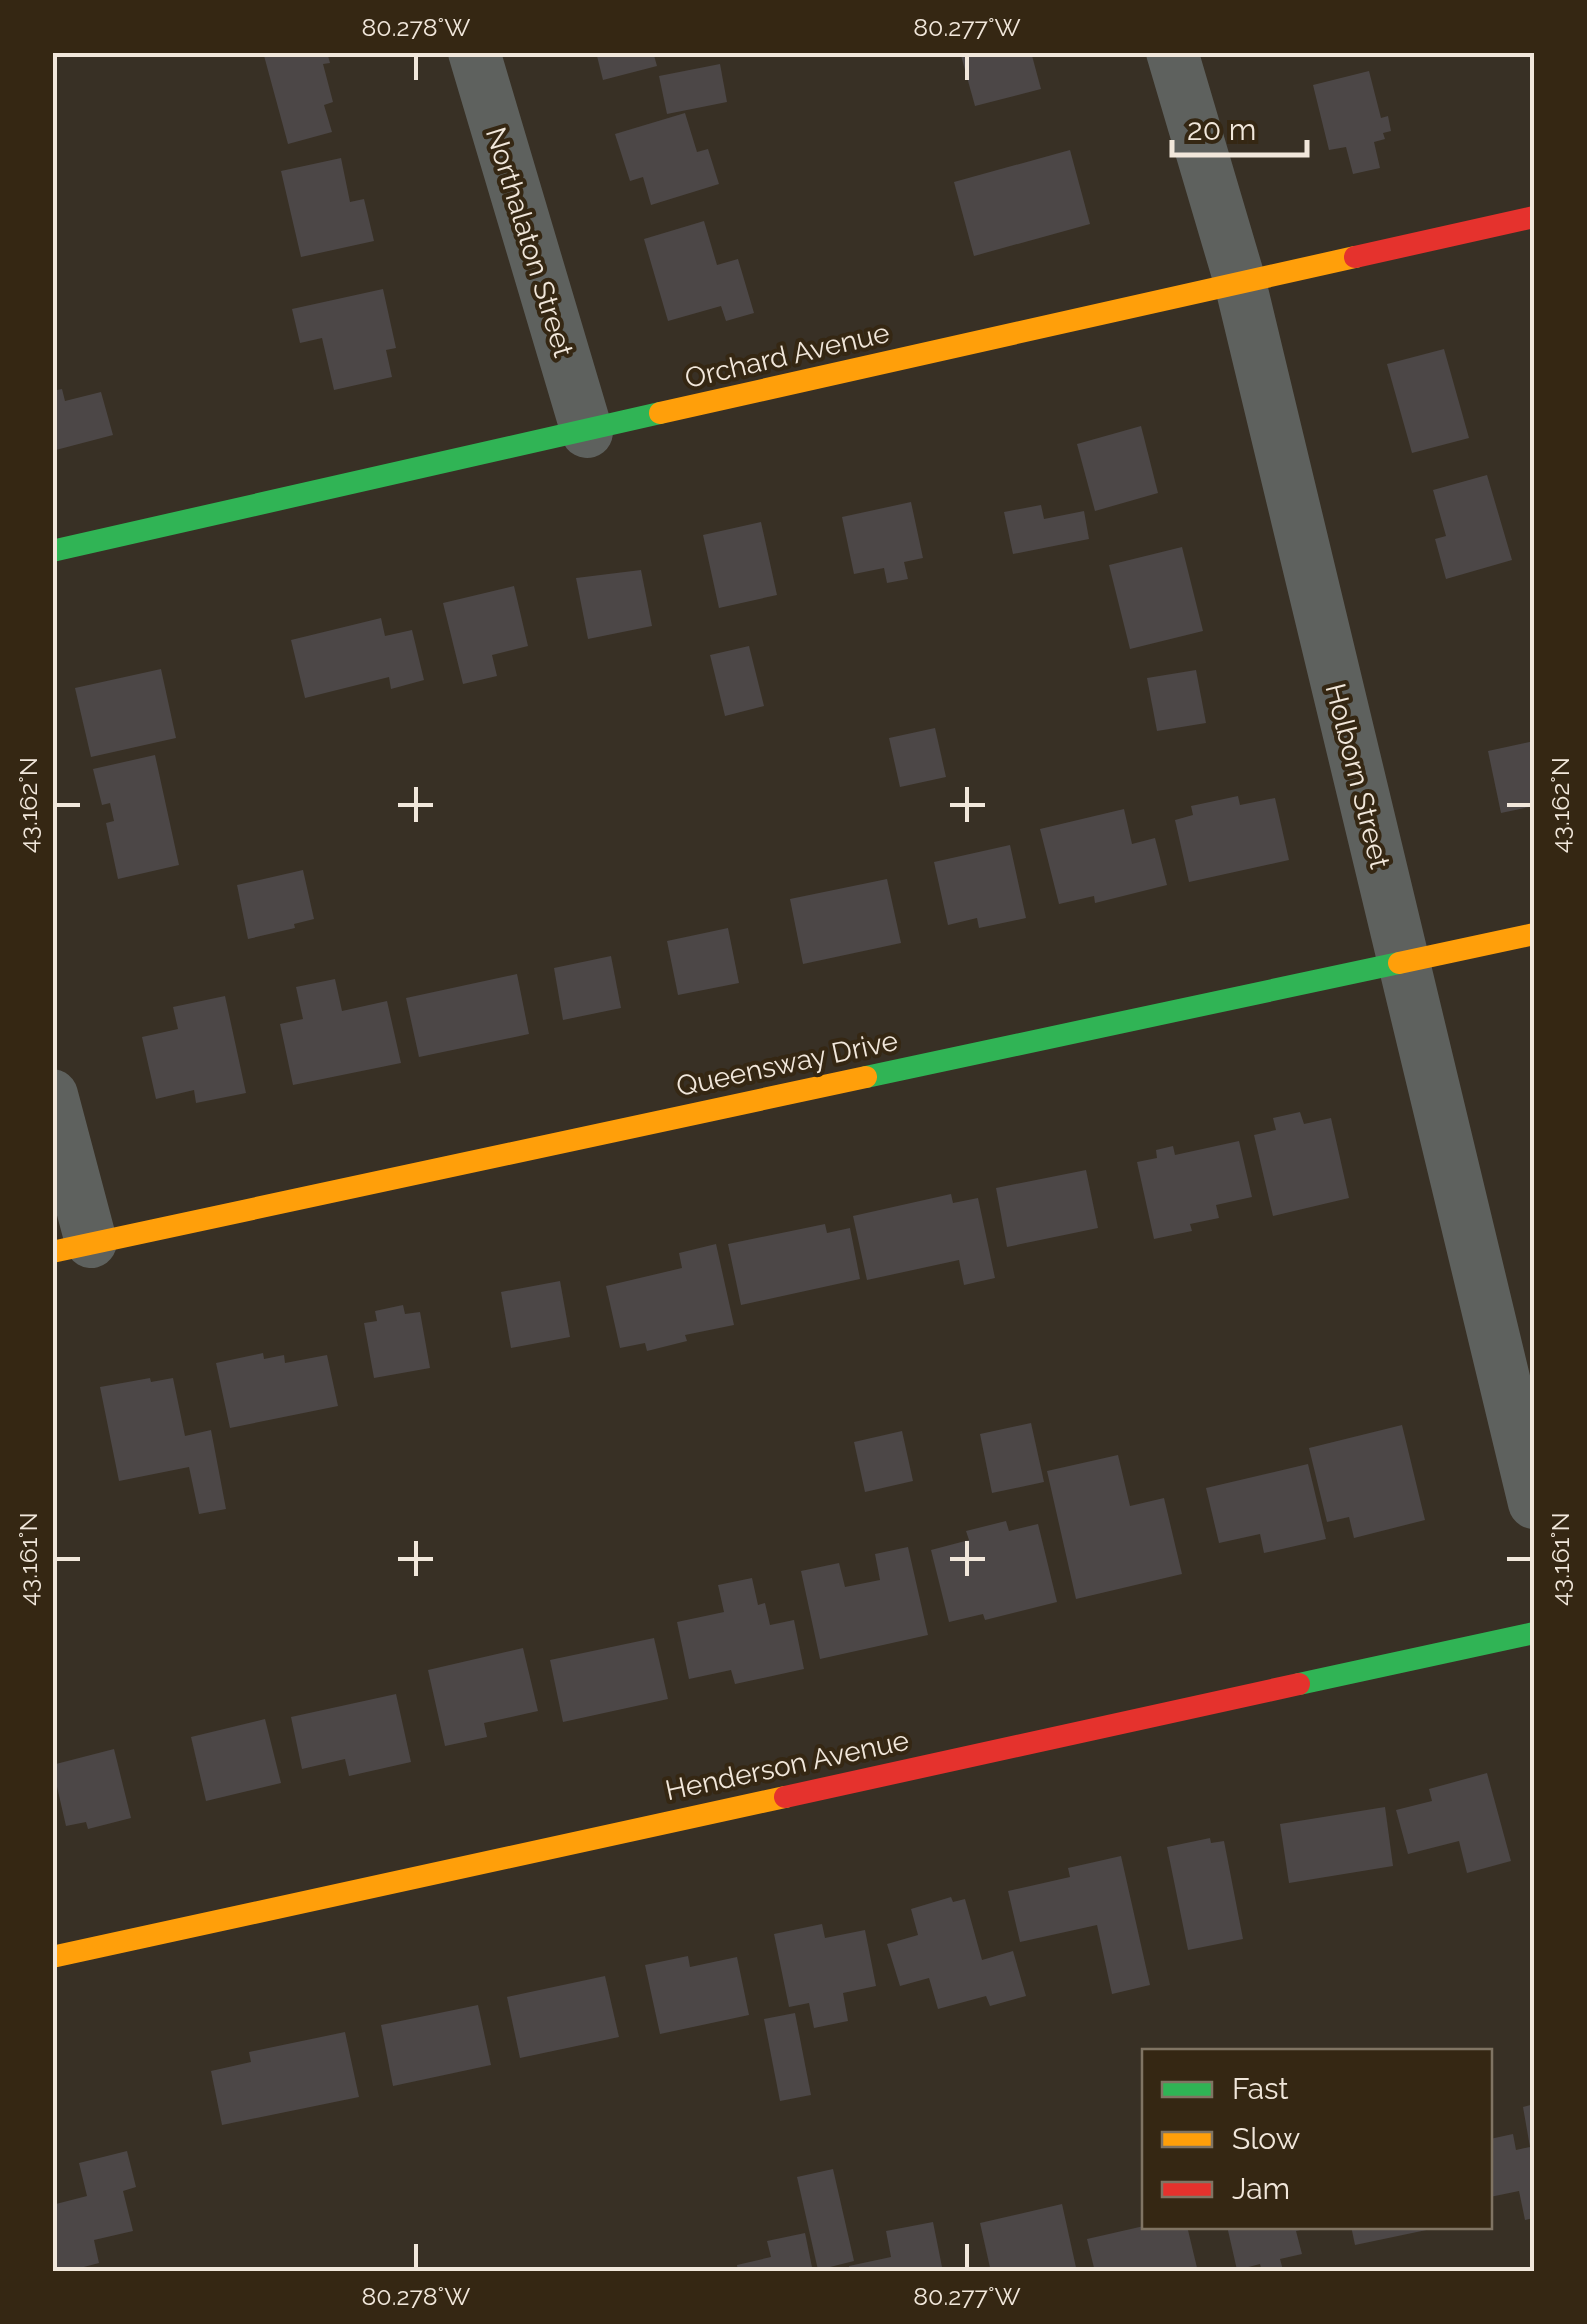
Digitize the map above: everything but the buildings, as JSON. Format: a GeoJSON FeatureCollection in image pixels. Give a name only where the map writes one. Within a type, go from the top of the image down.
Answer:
{"type":"FeatureCollection","features":[{"type":"Feature","properties":{"kind":"street","name":"Northalaton Street"},"geometry":{"type":"LineString","coordinates":[[474,52],[587,432]]}},
{"type":"Feature","properties":{"kind":"street","name":"Holborn Street"},"geometry":{"type":"LineString","coordinates":[[1172,52],[1240,282],[1534,1503]]}},
{"type":"Feature","properties":{"kind":"street","name":"Orchard Avenue"},"geometry":{"type":"LineString","coordinates":[[52,551],[1534,217]]}},
{"type":"Feature","properties":{"kind":"street","name":"Queensway Drive"},"geometry":{"type":"LineString","coordinates":[[72,1247],[1534,934]]}},
{"type":"Feature","properties":{"kind":"street"},"geometry":{"type":"LineString","coordinates":[[52,1095],[72,1247]]}},
{"type":"Feature","properties":{"kind":"street","name":"Henderson Avenue"},"geometry":{"type":"LineString","coordinates":[[52,1956],[1534,1633]]}},
{"type":"Feature","properties":{"kind":"traffic: fast"},"geometry":{"type":"LineString","coordinates":[[52,551],[660,413]]}},
{"type":"Feature","properties":{"kind":"traffic: fast"},"geometry":{"type":"LineString","coordinates":[[866,1077],[1399,963]]}},
{"type":"Feature","properties":{"kind":"traffic: fast"},"geometry":{"type":"LineString","coordinates":[[1299,1684],[1534,1633]]}},
{"type":"Feature","properties":{"kind":"traffic: slow"},"geometry":{"type":"LineString","coordinates":[[660,413],[1355,257]]}},
{"type":"Feature","properties":{"kind":"traffic: slow"},"geometry":{"type":"LineString","coordinates":[[1399,963],[1534,934]]}},
{"type":"Feature","properties":{"kind":"traffic: slow"},"geometry":{"type":"LineString","coordinates":[[52,1252],[866,1077]]}},
{"type":"Feature","properties":{"kind":"traffic: slow"},"geometry":{"type":"LineString","coordinates":[[52,1957],[785,1797]]}},
{"type":"Feature","properties":{"kind":"traffic: jam"},"geometry":{"type":"LineString","coordinates":[[1355,257],[1534,217]]}},
{"type":"Feature","properties":{"kind":"traffic: jam"},"geometry":{"type":"LineString","coordinates":[[785,1797],[1299,1684]]}}]}
